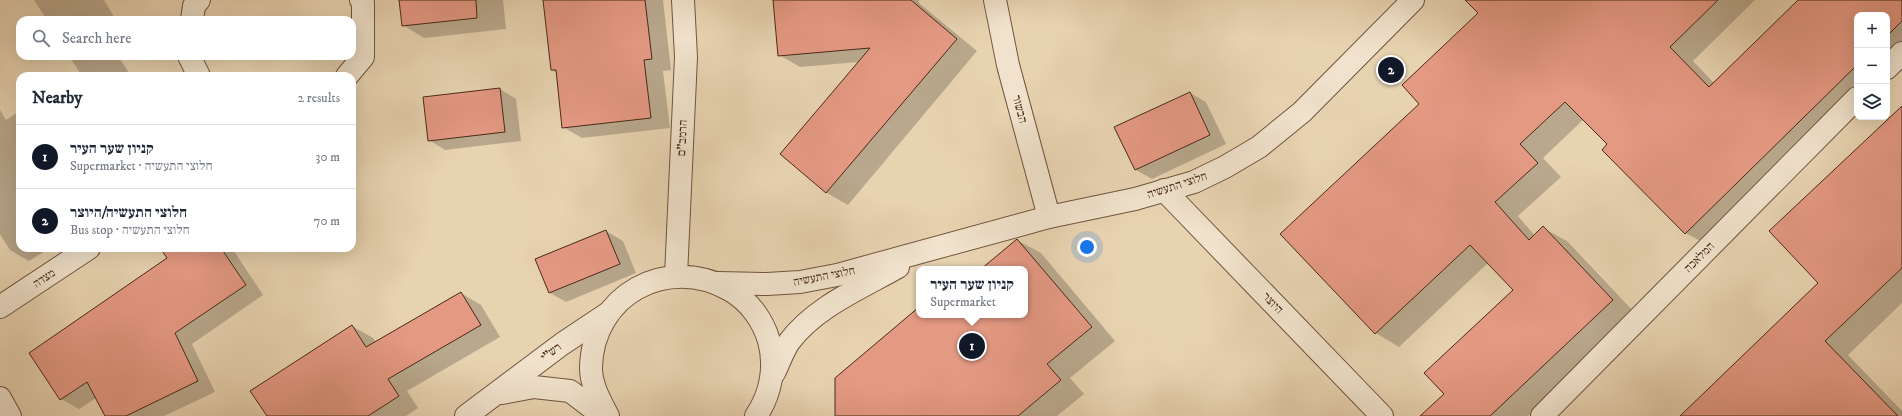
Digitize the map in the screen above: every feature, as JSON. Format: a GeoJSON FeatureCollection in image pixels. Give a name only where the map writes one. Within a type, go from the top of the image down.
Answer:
{"type":"FeatureCollection","features":[{"type":"Feature","properties":{"kind":"street"},"geometry":{"type":"LineString","coordinates":[[193,16],[194,6],[199,0]]}},
{"type":"Feature","properties":{"kind":"street"},"geometry":{"type":"LineString","coordinates":[[350,72],[363,57],[363,2],[361,0]]}},
{"type":"Feature","properties":{"kind":"street","name":"הרמב\"ם"},"geometry":{"type":"LineString","coordinates":[[676,276],[686,57],[683,0]]}},
{"type":"Feature","properties":{"kind":"street","name":"הבשור"},"geometry":{"type":"LineString","coordinates":[[995,0],[1008,65],[1049,217]]}},
{"type":"Feature","properties":{"kind":"street","name":"חלוצי התעשיה"},"geometry":{"type":"LineString","coordinates":[[718,283],[767,284],[800,282],[837,275],[1049,217],[1135,199],[1194,182],[1225,167],[1259,147],[1302,112],[1413,0]]}},
{"type":"Feature","properties":{"kind":"street"},"geometry":{"type":"LineString","coordinates":[[1890,65],[1902,53]]}},
{"type":"Feature","properties":{"kind":"street"},"geometry":{"type":"LineString","coordinates":[[191,60],[197,72]]}},
{"type":"Feature","properties":{"kind":"street","name":"המלאכה"},"geometry":{"type":"LineString","coordinates":[[1542,416],[1854,101]]}},
{"type":"Feature","properties":{"kind":"street","name":"היוצר"},"geometry":{"type":"LineString","coordinates":[[1164,190],[1382,416]]}},
{"type":"Feature","properties":{"kind":"street","name":"חלוצי התעשיה"},"geometry":{"type":"LineString","coordinates":[[772,377],[789,343],[812,319],[841,299],[928,249]]}},
{"type":"Feature","properties":{"kind":"street","name":"מצדה"},"geometry":{"type":"LineString","coordinates":[[0,307],[82,252]]}},
{"type":"Feature","properties":{"kind":"street"},"geometry":{"type":"LineString","coordinates":[[608,416],[597,397],[591,369],[595,340],[608,314],[627,294],[650,281],[676,276],[697,276],[718,283],[738,294],[754,311],[766,331],[772,354],[772,377],[765,404],[756,416]]}},
{"type":"Feature","properties":{"kind":"street","name":"רש\"י"},"geometry":{"type":"LineString","coordinates":[[466,416],[562,344],[608,314]]}},
{"type":"Feature","properties":{"kind":"street","name":"רש\"י"},"geometry":{"type":"LineString","coordinates":[[497,394],[534,387],[570,391],[603,416]]}},
{"type":"Feature","properties":{"kind":"street"},"geometry":{"type":"LineString","coordinates":[[0,398],[10,416]]}},
{"type":"Feature","properties":{"kind":"building"},"geometry":{"type":"Polygon","coordinates":[[[399,0],[476,0],[477,18],[402,26],[399,0]]]}},
{"type":"Feature","properties":{"kind":"building"},"geometry":{"type":"Polygon","coordinates":[[[543,0],[645,0],[652,59],[644,60],[651,118],[562,128],[556,70],[551,70],[543,0]]]}},
{"type":"Feature","properties":{"kind":"building"},"geometry":{"type":"Polygon","coordinates":[[[773,0],[911,0],[957,39],[826,193],[780,154],[870,48],[778,56],[773,0]]]}},
{"type":"Feature","properties":{"kind":"building"},"geometry":{"type":"Polygon","coordinates":[[[1465,0],[1718,0],[1670,47],[1709,87],[1798,0],[1902,0],[1902,21],[1890,33],[1890,12],[1854,12],[1854,68],[1685,234],[1602,150],[1607,144],[1565,102],[1520,144],[1538,163],[1495,202],[1529,240],[1543,226],[1613,300],[1490,416],[1420,416],[1444,394],[1424,373],[1513,290],[1470,245],[1375,334],[1280,234],[1419,104],[1402,85],[1478,13],[1465,0]]]}},
{"type":"Feature","properties":{"kind":"building"},"geometry":{"type":"Polygon","coordinates":[[[500,88],[505,132],[428,141],[423,97],[500,88]]]}},
{"type":"Feature","properties":{"kind":"building"},"geometry":{"type":"Polygon","coordinates":[[[1190,92],[1210,135],[1135,170],[1114,127],[1190,92]]]}},
{"type":"Feature","properties":{"kind":"building"},"geometry":{"type":"Polygon","coordinates":[[[1902,106],[1902,268],[1825,341],[1898,416],[1680,416],[1818,283],[1769,231],[1887,120],[1890,120],[1890,117],[1902,106]]]}},
{"type":"Feature","properties":{"kind":"building"},"geometry":{"type":"Polygon","coordinates":[[[606,230],[620,264],[549,293],[535,259],[606,230]]]}},
{"type":"Feature","properties":{"kind":"building"},"geometry":{"type":"Polygon","coordinates":[[[1017,239],[1092,327],[1047,364],[1061,380],[1018,416],[835,416],[835,378],[916,310],[916,318],[1028,318],[1028,266],[985,266],[1017,239]]]}},
{"type":"Feature","properties":{"kind":"building"},"geometry":{"type":"Polygon","coordinates":[[[163,252],[224,252],[246,285],[175,333],[198,381],[126,416],[105,416],[87,382],[60,400],[29,353],[167,258],[163,252]]]}},
{"type":"Feature","properties":{"kind":"building"},"geometry":{"type":"Polygon","coordinates":[[[461,292],[481,325],[388,379],[399,396],[368,416],[267,416],[250,391],[352,325],[366,347],[461,292]]]}},
{"type":"Feature","properties":{"kind":"place","name":"חלוצי התעשיה/היוצר"},"geometry":{"type":"Point","coordinates":[1391,70]}},
{"type":"Feature","properties":{"kind":"place","name":"קניון שער העיר"},"geometry":{"type":"Point","coordinates":[972,346]}}]}
